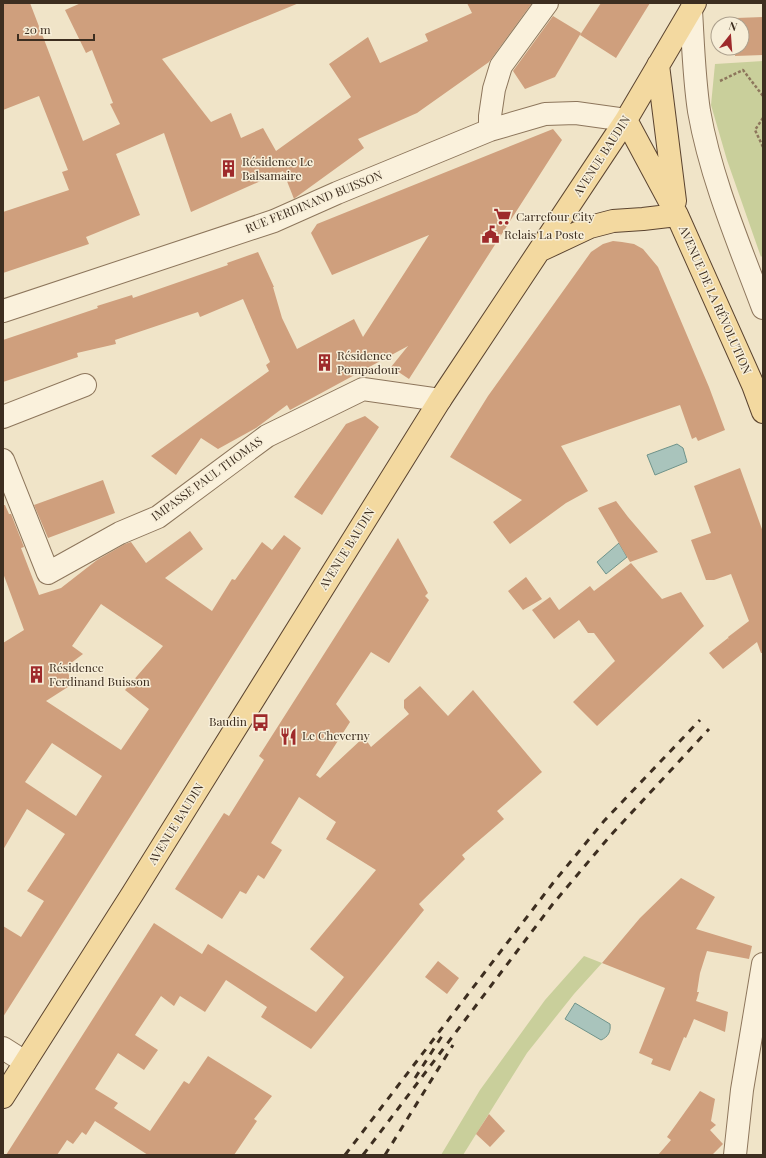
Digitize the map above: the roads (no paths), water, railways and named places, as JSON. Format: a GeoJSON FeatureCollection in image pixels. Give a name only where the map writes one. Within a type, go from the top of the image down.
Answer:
{"type":"FeatureCollection","features":[{"type":"Feature","properties":{"kind":"main road","name":"AVENUE BAUDIN"},"geometry":{"type":"LineString","coordinates":[[3,1097],[144,876],[440,400],[626,120],[693,7]]}},
{"type":"Feature","properties":{"kind":"main road","name":"AVENUE DE LA RÉVOLUTION"},"geometry":{"type":"LineString","coordinates":[[658,65],[677,214]]}},
{"type":"Feature","properties":{"kind":"main road","name":"AVENUE DE LA RÉVOLUTION"},"geometry":{"type":"LineString","coordinates":[[626,120],[677,214],[753,385],[763,412]]}},
{"type":"Feature","properties":{"kind":"main road"},"geometry":{"type":"LineString","coordinates":[[541,250],[590,226],[613,221],[643,219],[677,214]]}},
{"type":"Feature","properties":{"kind":"street"},"geometry":{"type":"LineString","coordinates":[[490,130],[490,116],[494,89],[501,66],[547,3]]}},
{"type":"Feature","properties":{"kind":"street"},"geometry":{"type":"LineString","coordinates":[[693,7],[699,110],[705,139],[717,185],[763,308]]}},
{"type":"Feature","properties":{"kind":"street","name":"RUE FERDINAND BUISSON"},"geometry":{"type":"LineString","coordinates":[[3,311],[274,221],[337,193],[490,130],[545,114],[576,113],[626,120]]}},
{"type":"Feature","properties":{"kind":"street"},"geometry":{"type":"LineString","coordinates":[[3,417],[85,385]]}},
{"type":"Feature","properties":{"kind":"street","name":"IMPASSE PAUL THOMAS"},"geometry":{"type":"LineString","coordinates":[[3,460],[48,573],[120,533],[158,517],[267,436],[363,389],[440,400]]}},
{"type":"Feature","properties":{"kind":"street"},"geometry":{"type":"LineString","coordinates":[[735,1155],[742,1090],[763,964]]}},
{"type":"Feature","properties":{"kind":"street"},"geometry":{"type":"LineString","coordinates":[[3,1048],[25,1062]]}},
{"type":"Feature","properties":{"kind":"water"},"geometry":{"type":"Polygon","coordinates":[[[677,444],[683,448],[687,462],[655,475],[647,455],[677,444]]]}},
{"type":"Feature","properties":{"kind":"water"},"geometry":{"type":"Polygon","coordinates":[[[619,543],[627,557],[606,574],[597,562],[619,543]]]}},
{"type":"Feature","properties":{"kind":"water"},"geometry":{"type":"Polygon","coordinates":[[[575,1003],[610,1024],[609,1032],[606,1037],[601,1040],[565,1019],[575,1003]]]}},
{"type":"Feature","properties":{"kind":"railway"},"geometry":{"type":"LineString","coordinates":[[345,1155],[553,883],[604,821],[700,720]]}},
{"type":"Feature","properties":{"kind":"railway"},"geometry":{"type":"LineString","coordinates":[[363,1155],[552,905],[610,836],[709,729]]}},
{"type":"Feature","properties":{"kind":"railway"},"geometry":{"type":"LineString","coordinates":[[415,1078],[442,1036]]}},
{"type":"Feature","properties":{"kind":"railway"},"geometry":{"type":"LineString","coordinates":[[385,1155],[453,1045]]}},
{"type":"Feature","properties":{"kind":"place","name":"Résidence Le Balsamaire"},"geometry":{"type":"Point","coordinates":[229,169]}},
{"type":"Feature","properties":{"kind":"place","name":"Carrefour City"},"geometry":{"type":"Point","coordinates":[503,217]}},
{"type":"Feature","properties":{"kind":"place","name":"Relais La Poste"},"geometry":{"type":"Point","coordinates":[491,235]}},
{"type":"Feature","properties":{"kind":"place","name":"Résidence Pompadour"},"geometry":{"type":"Point","coordinates":[324,363]}},
{"type":"Feature","properties":{"kind":"place","name":"Résidence Ferdinand Buisson"},"geometry":{"type":"Point","coordinates":[36,675]}},
{"type":"Feature","properties":{"kind":"place","name":"Baudin"},"geometry":{"type":"Point","coordinates":[260,722]}},
{"type":"Feature","properties":{"kind":"place","name":"Le Cheverny"},"geometry":{"type":"Point","coordinates":[289,736]}}]}
